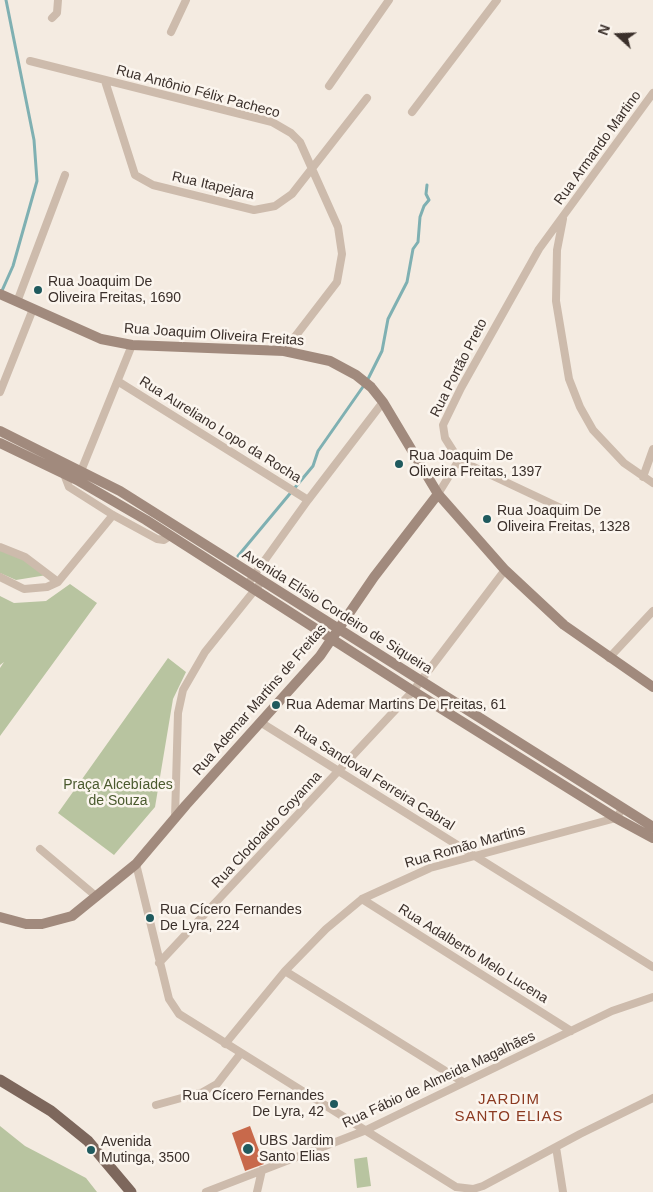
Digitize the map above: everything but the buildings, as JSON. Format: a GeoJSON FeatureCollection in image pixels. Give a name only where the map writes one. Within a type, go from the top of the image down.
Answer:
{"type":"FeatureCollection","features":[{"type":"Feature","properties":{"kind":"main road","name":"Rua Joaquim Oliveira Freitas"},"geometry":{"type":"LineString","coordinates":[[4,295],[101,339],[132,345],[284,352],[330,361],[356,375],[381,399],[438,494],[505,570],[564,625],[653,687]]}},
{"type":"Feature","properties":{"kind":"main road","name":"Avenida Elísio Cordeiro de Siqueira"},"geometry":{"type":"LineString","coordinates":[[0,431],[79,476],[332,640],[616,818],[653,838]]}},
{"type":"Feature","properties":{"kind":"main road","name":"Avenida Elísio Cordeiro de Siqueira"},"geometry":{"type":"LineString","coordinates":[[0,443],[64,474],[79,476],[120,491],[653,827]]}},
{"type":"Feature","properties":{"kind":"main road","name":"Rua Ademar Martins de Freitas"},"geometry":{"type":"LineString","coordinates":[[0,917],[26,924],[58,921],[72,916],[98,897],[136,864],[332,640],[374,576],[438,494]]}},
{"type":"Feature","properties":{"kind":"main road"},"geometry":{"type":"LineString","coordinates":[[0,1080],[51,1111],[88,1141],[131,1192]]}},
{"type":"Feature","properties":{"kind":"street"},"geometry":{"type":"LineString","coordinates":[[52,18],[57,13],[58,0]]}},
{"type":"Feature","properties":{"kind":"street"},"geometry":{"type":"LineString","coordinates":[[171,32],[186,0]]}},
{"type":"Feature","properties":{"kind":"street"},"geometry":{"type":"LineString","coordinates":[[329,86],[389,0]]}},
{"type":"Feature","properties":{"kind":"street"},"geometry":{"type":"LineString","coordinates":[[412,112],[497,0]]}},
{"type":"Feature","properties":{"kind":"street","name":"Rua Antônio Félix Pacheco"},"geometry":{"type":"LineString","coordinates":[[30,61],[272,122],[291,133],[300,142],[338,227],[342,254],[337,282],[284,352]]}},
{"type":"Feature","properties":{"kind":"street","name":"Rua Itapejara"},"geometry":{"type":"LineString","coordinates":[[105,81],[132,169],[142,181],[209,200],[254,210],[275,206],[292,194],[366,98]]}},
{"type":"Feature","properties":{"kind":"street","name":"Rua Armando Martino"},"geometry":{"type":"LineString","coordinates":[[563,217],[653,93]]}},
{"type":"Feature","properties":{"kind":"street"},"geometry":{"type":"LineString","coordinates":[[17,302],[65,175]]}},
{"type":"Feature","properties":{"kind":"street"},"geometry":{"type":"LineString","coordinates":[[563,217],[557,250],[556,301],[569,379],[580,408],[601,440],[624,463],[653,483]]}},
{"type":"Feature","properties":{"kind":"street","name":"Rua Portão Preto"},"geometry":{"type":"LineString","coordinates":[[460,460],[445,438],[443,425],[461,388],[539,249],[563,217]]}},
{"type":"Feature","properties":{"kind":"street"},"geometry":{"type":"LineString","coordinates":[[539,249],[546,247],[557,250]]}},
{"type":"Feature","properties":{"kind":"street"},"geometry":{"type":"LineString","coordinates":[[0,392],[33,309]]}},
{"type":"Feature","properties":{"kind":"street"},"geometry":{"type":"LineString","coordinates":[[79,476],[119,382],[132,345]]}},
{"type":"Feature","properties":{"kind":"street","name":"Rua Aureliano Lopo da Rocha"},"geometry":{"type":"LineString","coordinates":[[119,382],[305,498]]}},
{"type":"Feature","properties":{"kind":"street"},"geometry":{"type":"LineString","coordinates":[[175,818],[178,714],[183,690],[190,675],[251,588],[305,498],[381,399]]}},
{"type":"Feature","properties":{"kind":"street"},"geometry":{"type":"LineString","coordinates":[[643,477],[653,449]]}},
{"type":"Feature","properties":{"kind":"street"},"geometry":{"type":"LineString","coordinates":[[438,494],[460,460],[563,509]]}},
{"type":"Feature","properties":{"kind":"street"},"geometry":{"type":"LineString","coordinates":[[64,474],[69,487],[113,515],[156,539],[164,540],[170,536]]}},
{"type":"Feature","properties":{"kind":"street"},"geometry":{"type":"LineString","coordinates":[[0,577],[24,588],[47,587],[58,582],[113,515]]}},
{"type":"Feature","properties":{"kind":"street"},"geometry":{"type":"LineString","coordinates":[[0,547],[25,557],[58,582]]}},
{"type":"Feature","properties":{"kind":"street","name":"Rua Clodoaldo Goyanna"},"geometry":{"type":"LineString","coordinates":[[159,963],[421,682],[505,570]]}},
{"type":"Feature","properties":{"kind":"street"},"geometry":{"type":"LineString","coordinates":[[609,658],[653,611]]}},
{"type":"Feature","properties":{"kind":"street","name":"Rua Sandoval Ferreira Cabral"},"geometry":{"type":"LineString","coordinates":[[260,722],[653,967]]}},
{"type":"Feature","properties":{"kind":"street"},"geometry":{"type":"LineString","coordinates":[[175,794],[186,805]]}},
{"type":"Feature","properties":{"kind":"street"},"geometry":{"type":"LineString","coordinates":[[616,818],[622,808]]}},
{"type":"Feature","properties":{"kind":"street","name":"Rua Romão Martins"},"geometry":{"type":"LineString","coordinates":[[225,1044],[285,971],[326,929],[362,899],[403,879],[474,855],[616,818]]}},
{"type":"Feature","properties":{"kind":"street"},"geometry":{"type":"LineString","coordinates":[[40,849],[98,897]]}},
{"type":"Feature","properties":{"kind":"street"},"geometry":{"type":"LineString","coordinates":[[136,864],[159,963],[173,1006],[187,1020],[448,1184],[464,1189],[483,1186],[653,1098]]}},
{"type":"Feature","properties":{"kind":"street","name":"Rua Adalberto Melo Lucena"},"geometry":{"type":"LineString","coordinates":[[362,899],[571,1031]]}},
{"type":"Feature","properties":{"kind":"street"},"geometry":{"type":"LineString","coordinates":[[285,971],[463,1082]]}},
{"type":"Feature","properties":{"kind":"street","name":"Rua Fábio de Almeida Magalhães"},"geometry":{"type":"LineString","coordinates":[[206,1192],[364,1131],[612,1011],[653,997]]}},
{"type":"Feature","properties":{"kind":"street"},"geometry":{"type":"LineString","coordinates":[[156,1105],[203,1092],[217,1084],[241,1053]]}},
{"type":"Feature","properties":{"kind":"street"},"geometry":{"type":"LineString","coordinates":[[556,1147],[563,1192]]}},
{"type":"Feature","properties":{"kind":"street"},"geometry":{"type":"LineString","coordinates":[[257,1192],[262,1170]]}},
{"type":"Feature","properties":{"kind":"green space"},"geometry":{"type":"Polygon","coordinates":[[[0,550],[24,560],[47,575],[16,580],[0,573],[0,550]]]}},
{"type":"Feature","properties":{"kind":"green space"},"geometry":{"type":"Polygon","coordinates":[[[70,584],[97,603],[0,736],[0,668],[4,662],[0,665],[0,596],[14,603],[46,601],[70,584]]]}},
{"type":"Feature","properties":{"kind":"green space","name":"Praça Alcebíades de Souza"},"geometry":{"type":"Polygon","coordinates":[[[168,658],[186,672],[173,699],[155,807],[114,855],[58,813],[168,658]]]}},
{"type":"Feature","properties":{"kind":"green space"},"geometry":{"type":"Polygon","coordinates":[[[0,1126],[25,1146],[86,1178],[97,1192],[0,1192],[0,1126]]]}},
{"type":"Feature","properties":{"kind":"green space"},"geometry":{"type":"Polygon","coordinates":[[[367,1157],[371,1186],[357,1188],[354,1159],[367,1157]]]}},
{"type":"Feature","properties":{"kind":"waterway"},"geometry":{"type":"LineString","coordinates":[[1,293],[13,266],[37,181],[34,140],[6,0]]}},
{"type":"Feature","properties":{"kind":"waterway"},"geometry":{"type":"LineString","coordinates":[[238,556],[313,466],[318,451],[367,381],[382,351],[388,319],[407,282],[413,249],[418,242],[420,217],[424,206],[429,200],[426,194],[427,185]]}},
{"type":"Feature","properties":{"kind":"place","name":"Rua Joaquim De Oliveira Freitas, 1690"},"geometry":{"type":"Point","coordinates":[38,290]}},
{"type":"Feature","properties":{"kind":"place","name":"Rua Joaquim De Oliveira Freitas, 1397"},"geometry":{"type":"Point","coordinates":[399,464]}},
{"type":"Feature","properties":{"kind":"place","name":"Rua Joaquim De Oliveira Freitas, 1328"},"geometry":{"type":"Point","coordinates":[487,519]}},
{"type":"Feature","properties":{"kind":"place","name":"Rua Ademar Martins De Freitas, 61"},"geometry":{"type":"Point","coordinates":[276,705]}},
{"type":"Feature","properties":{"kind":"place","name":"Rua Cícero Fernandes De Lyra, 224"},"geometry":{"type":"Point","coordinates":[150,918]}},
{"type":"Feature","properties":{"kind":"place","name":"Rua Cícero Fernandes De Lyra, 42"},"geometry":{"type":"Point","coordinates":[334,1104]}},
{"type":"Feature","properties":{"kind":"place","name":"UBS Jardim Santo Elias"},"geometry":{"type":"Point","coordinates":[248,1149]}},
{"type":"Feature","properties":{"kind":"place","name":"Avenida Mutinga, 3500"},"geometry":{"type":"Point","coordinates":[91,1150]}},
{"type":"Feature","properties":{"kind":"district","name":"JARDIM SANTO ELIAS"},"geometry":{"type":"Point","coordinates":[509,1108]}}]}
